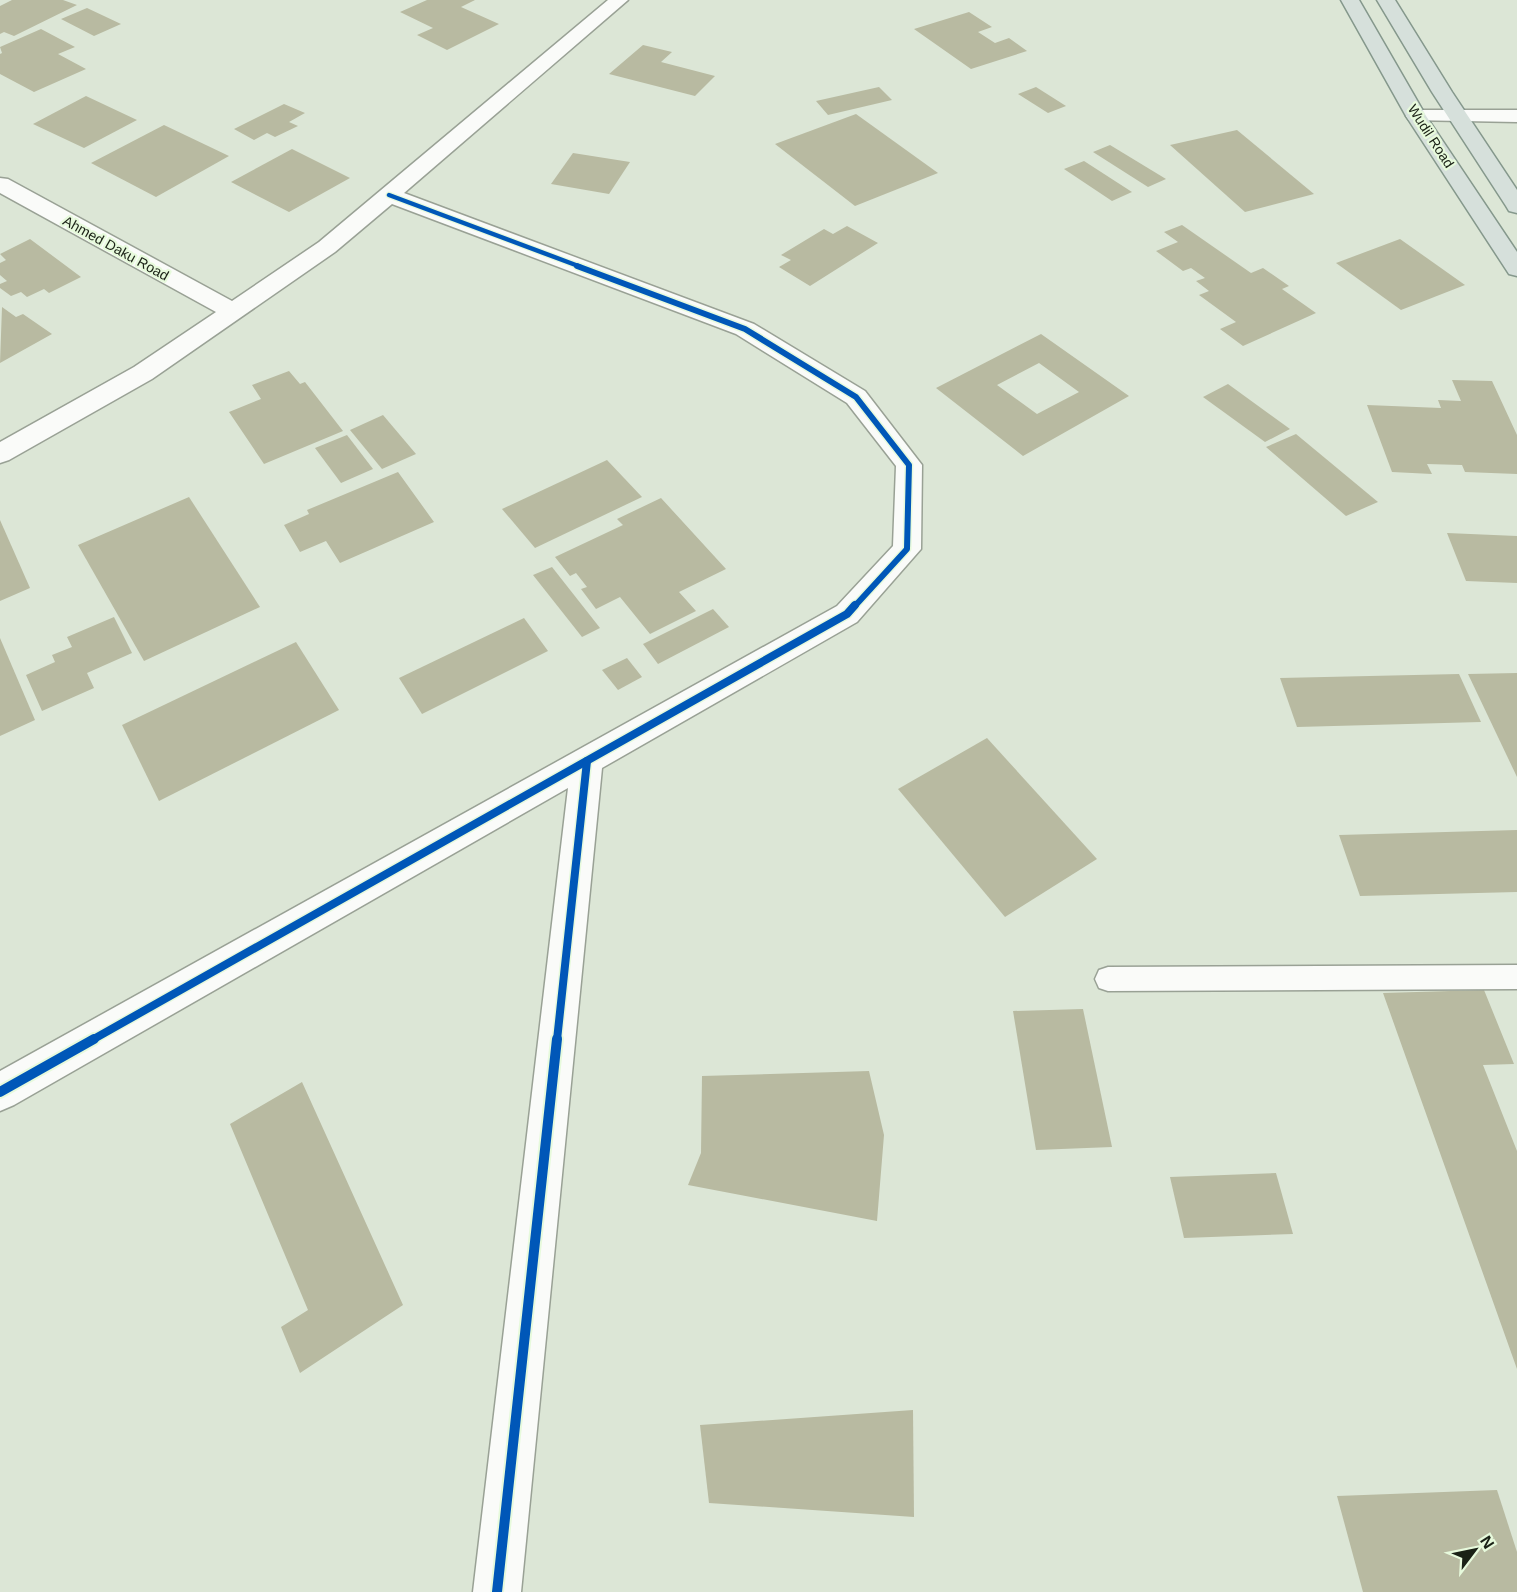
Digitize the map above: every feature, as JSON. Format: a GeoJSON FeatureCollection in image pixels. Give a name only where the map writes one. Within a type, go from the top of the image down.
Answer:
{"type":"FeatureCollection","features":[{"type":"Feature","properties":{"kind":"main road","name":"Wudil Road"},"geometry":{"type":"LineString","coordinates":[[1350,0],[1416,116],[1517,269]]}},
{"type":"Feature","properties":{"kind":"main road"},"geometry":{"type":"LineString","coordinates":[[1386,0],[1457,116],[1517,206]]}},
{"type":"Feature","properties":{"kind":"street"},"geometry":{"type":"LineString","coordinates":[[0,454],[144,373],[327,247],[619,0]]}},
{"type":"Feature","properties":{"kind":"street"},"geometry":{"type":"LineString","coordinates":[[1416,116],[1517,116]]}},
{"type":"Feature","properties":{"kind":"street","name":"Ahmed Daku Road"},"geometry":{"type":"LineString","coordinates":[[0,184],[232,311]]}},
{"type":"Feature","properties":{"kind":"street"},"geometry":{"type":"LineString","coordinates":[[0,1092],[847,614],[907,549],[909,465],[856,397],[745,330],[389,195]]}},
{"type":"Feature","properties":{"kind":"street"},"geometry":{"type":"LineString","coordinates":[[497,1592],[587,761]]}},
{"type":"Feature","properties":{"kind":"lane"},"geometry":{"type":"LineString","coordinates":[[1108,980],[1517,977]]}},
{"type":"Feature","properties":{"kind":"building"},"geometry":{"type":"Polygon","coordinates":[[[12,0],[63,0],[77,5],[14,36],[4,32],[0,34],[0,6],[12,0]]]}},
{"type":"Feature","properties":{"kind":"building"},"geometry":{"type":"Polygon","coordinates":[[[427,0],[475,0],[461,7],[499,24],[447,50],[417,35],[433,28],[400,12],[427,0]]]}},
{"type":"Feature","properties":{"kind":"building"},"geometry":{"type":"Polygon","coordinates":[[[87,8],[121,24],[94,36],[61,19],[87,8]]]}},
{"type":"Feature","properties":{"kind":"building"},"geometry":{"type":"Polygon","coordinates":[[[969,12],[992,27],[978,32],[995,43],[1009,38],[1027,51],[971,69],[914,29],[969,12]]]}},
{"type":"Feature","properties":{"kind":"building"},"geometry":{"type":"Polygon","coordinates":[[[41,29],[75,47],[58,54],[86,69],[34,92],[0,74],[0,54],[2,53],[0,47],[41,29]]]}},
{"type":"Feature","properties":{"kind":"building"},"geometry":{"type":"Polygon","coordinates":[[[643,45],[672,52],[661,62],[715,76],[695,96],[609,74],[643,45]]]}},
{"type":"Feature","properties":{"kind":"building"},"geometry":{"type":"Polygon","coordinates":[[[879,87],[892,100],[828,115],[816,101],[879,87]]]}},
{"type":"Feature","properties":{"kind":"building"},"geometry":{"type":"Polygon","coordinates":[[[1036,87],[1066,106],[1048,113],[1018,94],[1036,87]]]}},
{"type":"Feature","properties":{"kind":"building"},"geometry":{"type":"Polygon","coordinates":[[[86,96],[137,120],[84,148],[33,124],[86,96]]]}},
{"type":"Feature","properties":{"kind":"building"},"geometry":{"type":"Polygon","coordinates":[[[284,104],[305,113],[289,122],[298,126],[275,137],[267,133],[254,140],[234,129],[284,104]]]}},
{"type":"Feature","properties":{"kind":"building"},"geometry":{"type":"Polygon","coordinates":[[[856,114],[938,173],[855,206],[775,144],[856,114]]]}},
{"type":"Feature","properties":{"kind":"building"},"geometry":{"type":"Polygon","coordinates":[[[164,125],[229,156],[156,197],[91,163],[164,125]]]}},
{"type":"Feature","properties":{"kind":"building"},"geometry":{"type":"Polygon","coordinates":[[[1237,130],[1314,194],[1245,212],[1170,145],[1237,130]]]}},
{"type":"Feature","properties":{"kind":"building"},"geometry":{"type":"Polygon","coordinates":[[[1110,145],[1166,179],[1148,187],[1093,152],[1110,145]]]}},
{"type":"Feature","properties":{"kind":"building"},"geometry":{"type":"Polygon","coordinates":[[[292,149],[350,178],[289,212],[231,182],[292,149]]]}},
{"type":"Feature","properties":{"kind":"building"},"geometry":{"type":"Polygon","coordinates":[[[573,153],[630,162],[609,194],[551,184],[573,153]]]}},
{"type":"Feature","properties":{"kind":"building"},"geometry":{"type":"Polygon","coordinates":[[[1084,161],[1132,192],[1112,201],[1064,169],[1084,161]]]}},
{"type":"Feature","properties":{"kind":"building"},"geometry":{"type":"Polygon","coordinates":[[[1182,225],[1251,273],[1263,268],[1289,286],[1282,289],[1316,313],[1243,346],[1220,329],[1236,322],[1199,295],[1209,291],[1196,281],[1205,278],[1191,268],[1183,271],[1156,251],[1178,242],[1164,232],[1182,225]]]}},
{"type":"Feature","properties":{"kind":"building"},"geometry":{"type":"Polygon","coordinates":[[[847,226],[878,243],[810,286],[779,267],[791,260],[781,255],[824,229],[833,234],[847,226]]]}},
{"type":"Feature","properties":{"kind":"building"},"geometry":{"type":"Polygon","coordinates":[[[30,239],[81,277],[49,293],[44,289],[27,297],[21,292],[11,296],[0,288],[0,284],[7,281],[0,275],[0,263],[6,260],[0,254],[30,239]]]}},
{"type":"Feature","properties":{"kind":"building"},"geometry":{"type":"Polygon","coordinates":[[[1400,239],[1465,285],[1401,310],[1336,263],[1400,239]]]}},
{"type":"Feature","properties":{"kind":"building"},"geometry":{"type":"Polygon","coordinates":[[[2,307],[16,317],[23,314],[52,334],[0,363],[2,307]]]}},
{"type":"Feature","properties":{"kind":"building"},"geometry":{"type":"Polygon","coordinates":[[[1041,334],[1129,396],[1023,456],[936,388],[1041,334]],[[1039,363],[997,385],[1037,414],[1079,392],[1039,363]]]}},
{"type":"Feature","properties":{"kind":"building"},"geometry":{"type":"Polygon","coordinates":[[[289,371],[300,384],[305,382],[343,431],[264,464],[229,412],[261,399],[252,385],[289,371]]]}},
{"type":"Feature","properties":{"kind":"building"},"geometry":{"type":"Polygon","coordinates":[[[1452,380],[1492,381],[1517,435],[1517,474],[1465,472],[1462,465],[1427,464],[1432,474],[1392,472],[1367,405],[1441,408],[1438,400],[1461,401],[1452,380]]]}},
{"type":"Feature","properties":{"kind":"building"},"geometry":{"type":"Polygon","coordinates":[[[1228,384],[1290,429],[1265,442],[1203,397],[1228,384]]]}},
{"type":"Feature","properties":{"kind":"building"},"geometry":{"type":"Polygon","coordinates":[[[383,415],[416,454],[382,469],[350,430],[383,415]]]}},
{"type":"Feature","properties":{"kind":"building"},"geometry":{"type":"Polygon","coordinates":[[[1296,434],[1378,502],[1346,516],[1266,447],[1296,434]]]}},
{"type":"Feature","properties":{"kind":"building"},"geometry":{"type":"Polygon","coordinates":[[[347,435],[373,469],[341,483],[315,448],[347,435]]]}},
{"type":"Feature","properties":{"kind":"building"},"geometry":{"type":"Polygon","coordinates":[[[607,460],[642,497],[535,548],[502,509],[607,460]]]}},
{"type":"Feature","properties":{"kind":"building"},"geometry":{"type":"Polygon","coordinates":[[[398,472],[434,522],[340,563],[326,541],[300,552],[284,525],[309,514],[307,510],[398,472]]]}},
{"type":"Feature","properties":{"kind":"building"},"geometry":{"type":"Polygon","coordinates":[[[189,497],[260,607],[144,661],[78,545],[189,497]]]}},
{"type":"Feature","properties":{"kind":"building"},"geometry":{"type":"Polygon","coordinates":[[[661,498],[726,569],[679,592],[696,611],[650,634],[620,597],[596,609],[581,589],[587,587],[576,573],[570,576],[555,557],[623,525],[617,519],[661,498]]]}},
{"type":"Feature","properties":{"kind":"building"},"geometry":{"type":"Polygon","coordinates":[[[0,520],[30,588],[0,601],[0,520]]]}},
{"type":"Feature","properties":{"kind":"building"},"geometry":{"type":"Polygon","coordinates":[[[1447,533],[1517,536],[1517,583],[1466,581],[1447,533]]]}},
{"type":"Feature","properties":{"kind":"building"},"geometry":{"type":"Polygon","coordinates":[[[552,567],[600,628],[582,637],[533,575],[552,567]]]}},
{"type":"Feature","properties":{"kind":"building"},"geometry":{"type":"Polygon","coordinates":[[[713,609],[729,627],[658,664],[643,644],[713,609]]]}},
{"type":"Feature","properties":{"kind":"building"},"geometry":{"type":"Polygon","coordinates":[[[114,617],[132,653],[87,673],[94,688],[42,711],[26,675],[55,662],[52,655],[72,647],[67,637],[114,617]]]}},
{"type":"Feature","properties":{"kind":"building"},"geometry":{"type":"Polygon","coordinates":[[[524,618],[548,651],[422,714],[399,678],[524,618]]]}},
{"type":"Feature","properties":{"kind":"building"},"geometry":{"type":"Polygon","coordinates":[[[0,638],[35,720],[0,736],[0,638]]]}},
{"type":"Feature","properties":{"kind":"building"},"geometry":{"type":"Polygon","coordinates":[[[296,642],[339,710],[159,801],[122,725],[296,642]]]}},
{"type":"Feature","properties":{"kind":"building"},"geometry":{"type":"Polygon","coordinates":[[[627,658],[642,677],[618,690],[602,670],[627,658]]]}},
{"type":"Feature","properties":{"kind":"building"},"geometry":{"type":"Polygon","coordinates":[[[1517,673],[1517,777],[1468,674],[1517,673]]]}},
{"type":"Feature","properties":{"kind":"building"},"geometry":{"type":"Polygon","coordinates":[[[1459,674],[1481,722],[1297,727],[1280,678],[1459,674]]]}},
{"type":"Feature","properties":{"kind":"building"},"geometry":{"type":"Polygon","coordinates":[[[987,738],[1097,859],[1005,917],[898,789],[987,738]]]}},
{"type":"Feature","properties":{"kind":"building"},"geometry":{"type":"Polygon","coordinates":[[[1517,830],[1517,892],[1360,896],[1339,835],[1517,830]]]}},
{"type":"Feature","properties":{"kind":"building"},"geometry":{"type":"Polygon","coordinates":[[[1484,990],[1514,1064],[1483,1065],[1517,1151],[1517,1369],[1383,993],[1484,990]]]}},
{"type":"Feature","properties":{"kind":"building"},"geometry":{"type":"Polygon","coordinates":[[[1083,1009],[1112,1147],[1036,1150],[1013,1011],[1083,1009]]]}},
{"type":"Feature","properties":{"kind":"building"},"geometry":{"type":"Polygon","coordinates":[[[869,1071],[884,1135],[877,1221],[688,1185],[701,1153],[702,1076],[869,1071]]]}},
{"type":"Feature","properties":{"kind":"building"},"geometry":{"type":"Polygon","coordinates":[[[302,1082],[403,1305],[300,1373],[281,1327],[308,1310],[230,1124],[302,1082]]]}},
{"type":"Feature","properties":{"kind":"building"},"geometry":{"type":"Polygon","coordinates":[[[1276,1173],[1293,1234],[1184,1238],[1170,1177],[1276,1173]]]}},
{"type":"Feature","properties":{"kind":"building"},"geometry":{"type":"Polygon","coordinates":[[[913,1410],[914,1517],[709,1503],[700,1425],[913,1410]]]}},
{"type":"Feature","properties":{"kind":"building"},"geometry":{"type":"Polygon","coordinates":[[[1497,1490],[1517,1552],[1517,1592],[1363,1592],[1337,1496],[1497,1490]]]}},
{"type":"Feature","properties":{"kind":"cycle path"},"geometry":{"type":"LineString","coordinates":[[0,1092],[847,614],[907,549],[909,465],[856,397],[745,329],[389,195]]}},
{"type":"Feature","properties":{"kind":"cycle path"},"geometry":{"type":"LineString","coordinates":[[497,1592],[587,761]]}}]}
